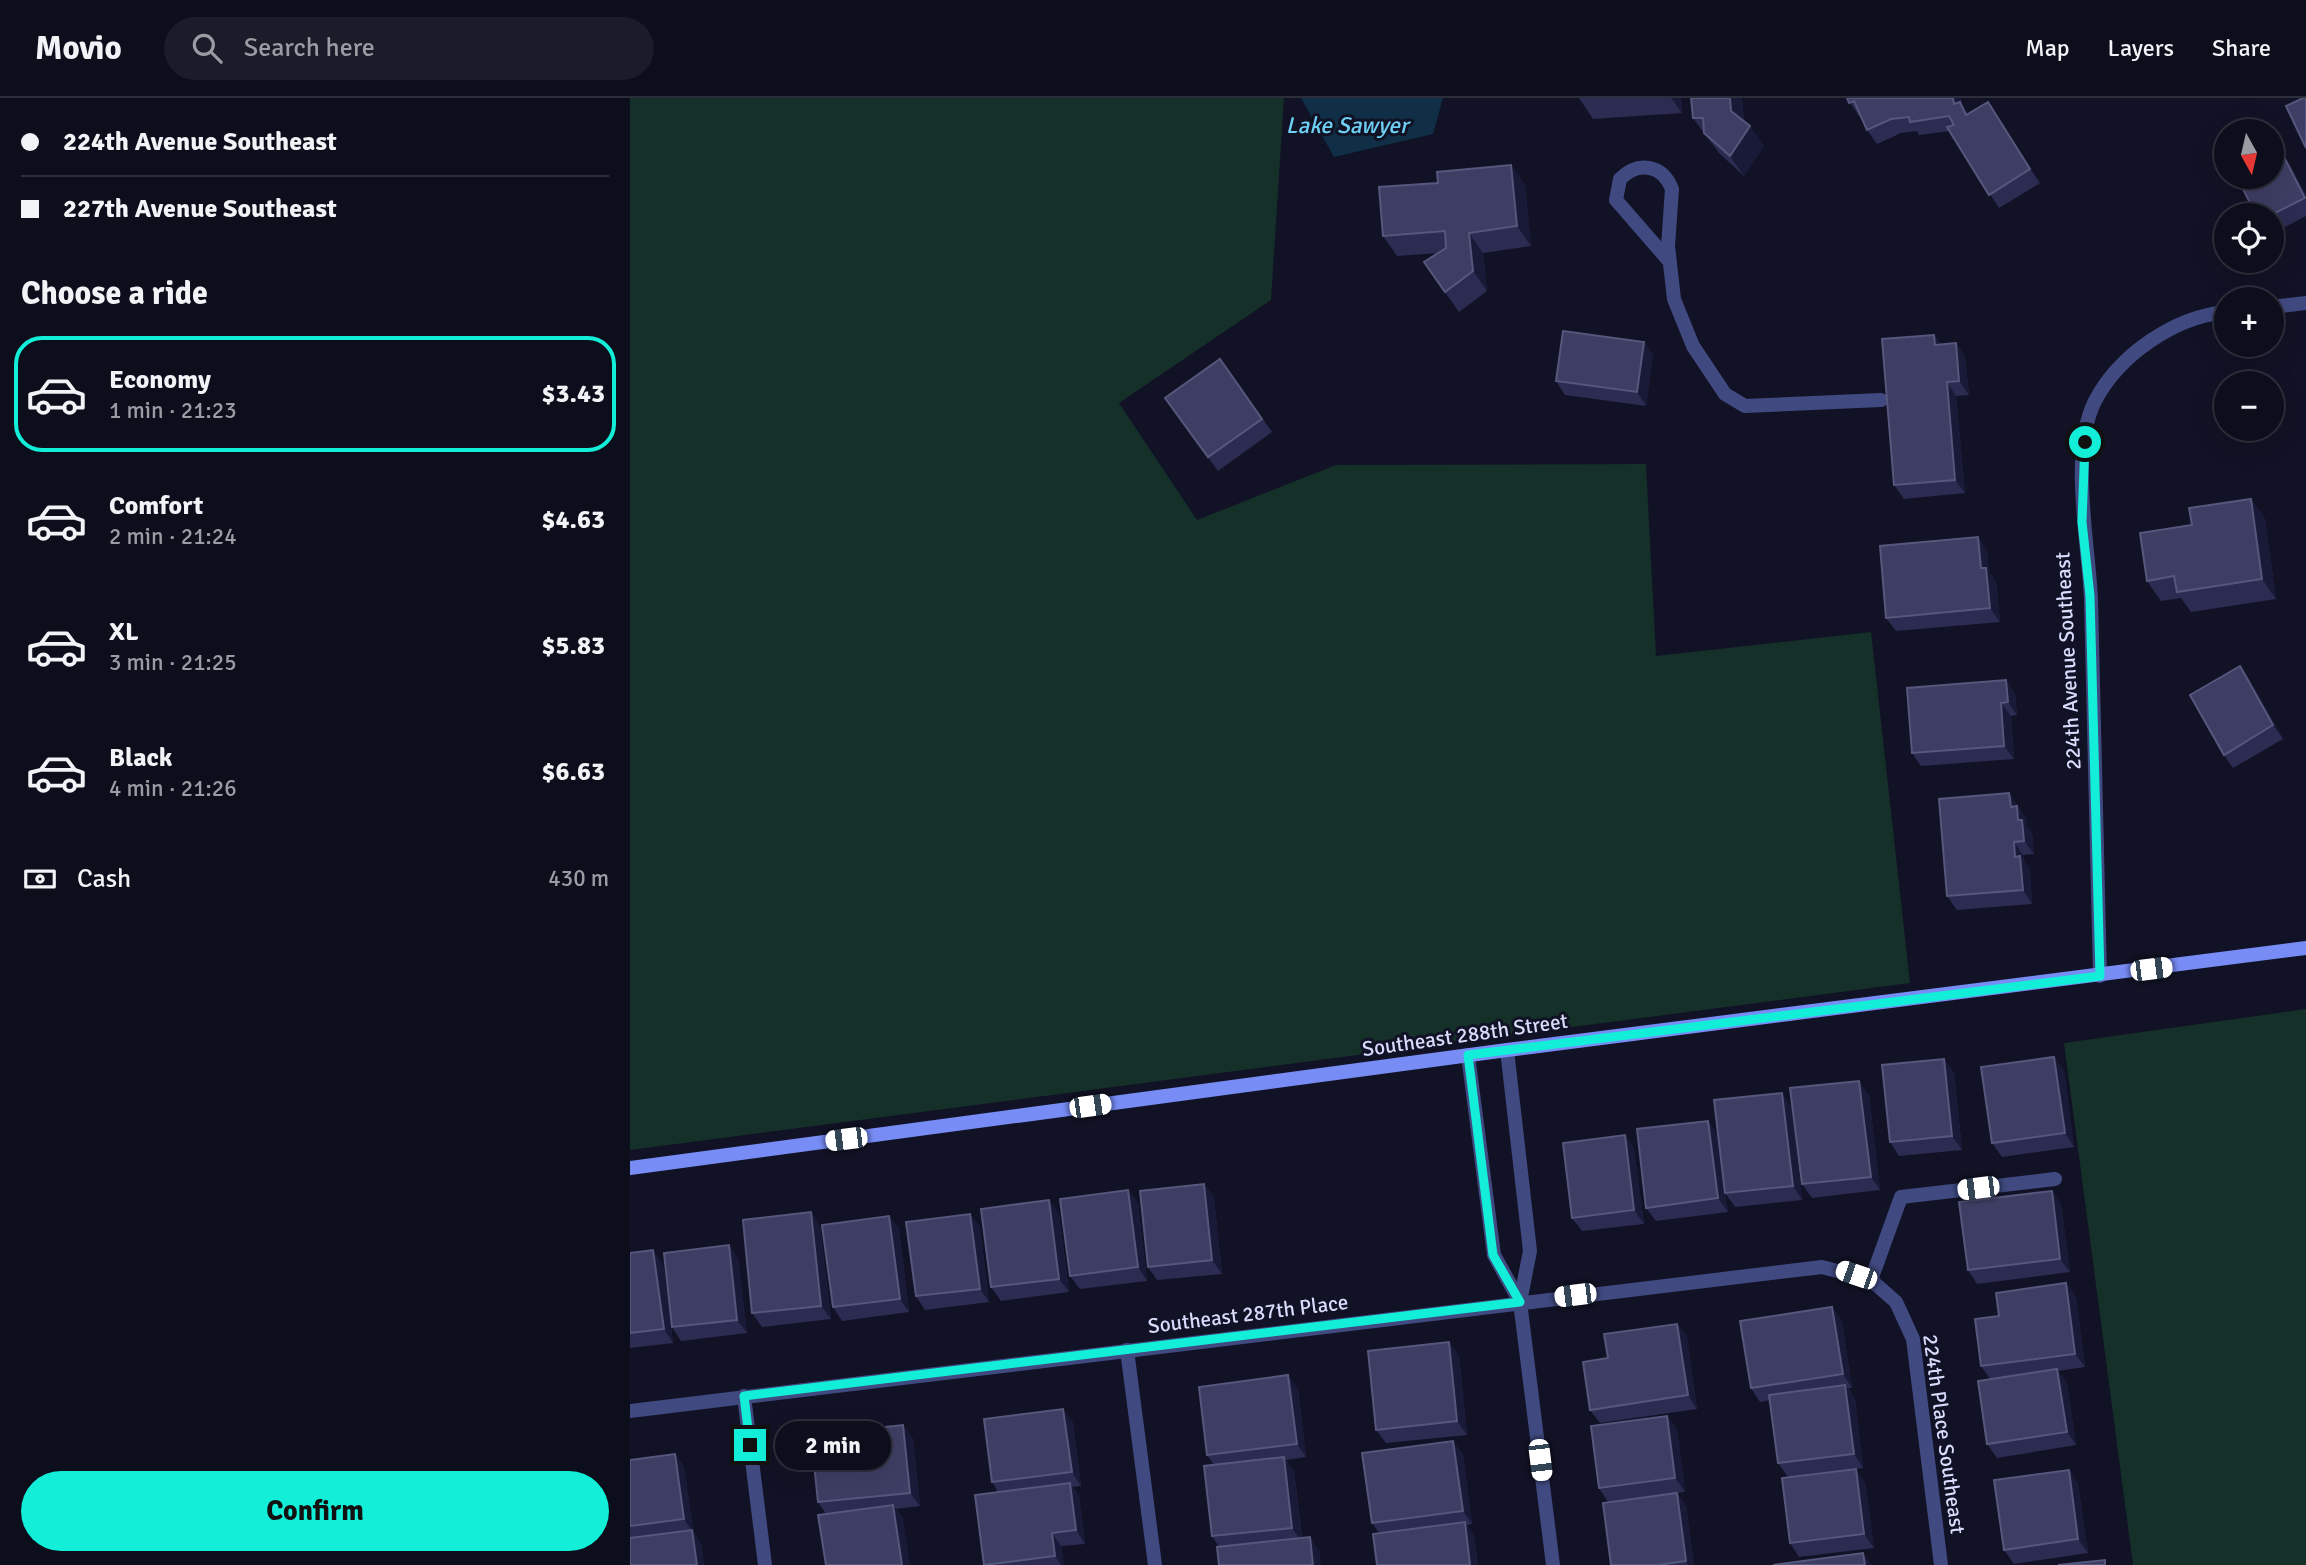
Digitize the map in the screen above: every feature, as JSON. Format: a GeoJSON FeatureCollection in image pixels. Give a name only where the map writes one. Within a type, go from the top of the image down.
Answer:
{"type":"FeatureCollection","features":[{"type":"Feature","properties":{"kind":"street"},"geometry":{"type":"LineString","coordinates":[[1669,261],[1616,200],[1620,179],[1638,167],[1655,169],[1669,180],[1672,189],[1669,261],[1674,299],[1682,324],[1706,367],[1731,400],[1745,406],[1881,400]]}},
{"type":"Feature","properties":{"kind":"street"},"geometry":{"type":"LineString","coordinates":[[2284,306],[2306,303]]}},
{"type":"Feature","properties":{"kind":"street","name":"224th Avenue Southeast"},"geometry":{"type":"LineString","coordinates":[[2100,976],[2090,596],[2082,522],[2085,442],[2095,402],[2129,357],[2158,336],[2214,313]]}},
{"type":"Feature","properties":{"kind":"street","name":"Southeast 288th Street"},"geometry":{"type":"LineString","coordinates":[[630,1168],[1468,1055],[2306,948]]}},
{"type":"Feature","properties":{"kind":"street"},"geometry":{"type":"LineString","coordinates":[[1507,1050],[1530,1251],[1520,1302],[1553,1565]]}},
{"type":"Feature","properties":{"kind":"street"},"geometry":{"type":"LineString","coordinates":[[1468,1055],[1493,1255],[1520,1302]]}},
{"type":"Feature","properties":{"kind":"street"},"geometry":{"type":"LineString","coordinates":[[1871,1280],[1901,1197],[2055,1179]]}},
{"type":"Feature","properties":{"kind":"street","name":"Southeast 287th Place"},"geometry":{"type":"LineString","coordinates":[[630,1411],[1794,1269],[1842,1270],[1871,1280]]}},
{"type":"Feature","properties":{"kind":"street","name":"224th Place Southeast"},"geometry":{"type":"LineString","coordinates":[[1871,1280],[1896,1302],[1913,1339],[1941,1565]]}},
{"type":"Feature","properties":{"kind":"street"},"geometry":{"type":"LineString","coordinates":[[1127,1350],[1155,1565]]}},
{"type":"Feature","properties":{"kind":"street"},"geometry":{"type":"LineString","coordinates":[[744,1396],[765,1565]]}},
{"type":"Feature","properties":{"kind":"green space"},"geometry":{"type":"Polygon","coordinates":[[[630,98],[1284,98],[1271,300],[1119,403],[1197,520],[1336,465],[1646,464],[1656,656],[1871,632],[1910,983],[630,1150],[630,98]]]}},
{"type":"Feature","properties":{"kind":"green space"},"geometry":{"type":"Polygon","coordinates":[[[2306,1009],[2306,1565],[2133,1565],[2064,1043],[2306,1009]]]}},
{"type":"Feature","properties":{"kind":"water","name":"Lake Sawyer"},"geometry":{"type":"Polygon","coordinates":[[[1301,98],[1443,98],[1433,134],[1334,157],[1301,98]]]}},
{"type":"Feature","properties":{"kind":"building"},"geometry":{"type":"Polygon","coordinates":[[[1691,98],[1730,98],[1731,111],[1750,126],[1730,156],[1704,133],[1703,118],[1693,118],[1691,98]]]}},
{"type":"Feature","properties":{"kind":"building"},"geometry":{"type":"Polygon","coordinates":[[[1847,98],[1953,98],[1954,104],[1960,102],[1966,115],[1988,102],[2030,169],[1989,195],[1947,127],[1954,125],[1949,116],[1910,122],[1909,117],[1891,119],[1867,130],[1854,101],[1849,103],[1847,98]]]}},
{"type":"Feature","properties":{"kind":"building"},"geometry":{"type":"Polygon","coordinates":[[[2306,98],[2306,148],[2286,106],[2306,98]]]}},
{"type":"Feature","properties":{"kind":"building"},"geometry":{"type":"Polygon","coordinates":[[[2284,157],[2305,198],[2284,208],[2284,203],[2250,203],[2243,189],[2284,189],[2284,157]]]}},
{"type":"Feature","properties":{"kind":"building"},"geometry":{"type":"Polygon","coordinates":[[[1511,165],[1517,226],[1469,233],[1473,271],[1445,292],[1424,262],[1446,248],[1445,231],[1383,236],[1379,187],[1438,183],[1437,172],[1511,165]]]}},
{"type":"Feature","properties":{"kind":"building"},"geometry":{"type":"Polygon","coordinates":[[[1563,331],[1644,342],[1637,392],[1556,381],[1563,331]]]}},
{"type":"Feature","properties":{"kind":"building"},"geometry":{"type":"Polygon","coordinates":[[[1934,335],[1935,345],[1956,343],[1959,381],[1947,382],[1955,480],[1894,485],[1882,339],[1934,335]]]}},
{"type":"Feature","properties":{"kind":"building"},"geometry":{"type":"Polygon","coordinates":[[[1220,359],[1262,419],[1208,457],[1165,398],[1220,359]]]}},
{"type":"Feature","properties":{"kind":"building"},"geometry":{"type":"Polygon","coordinates":[[[2251,499],[2262,579],[2177,592],[2174,576],[2147,581],[2140,533],[2192,525],[2189,508],[2251,499]]]}},
{"type":"Feature","properties":{"kind":"building"},"geometry":{"type":"Polygon","coordinates":[[[1978,537],[1981,568],[1986,568],[1990,608],[1886,618],[1880,546],[1978,537]]]}},
{"type":"Feature","properties":{"kind":"building"},"geometry":{"type":"Polygon","coordinates":[[[2240,666],[2273,725],[2224,755],[2190,695],[2240,666]]]}},
{"type":"Feature","properties":{"kind":"building"},"geometry":{"type":"Polygon","coordinates":[[[2006,680],[2008,702],[2001,703],[2004,746],[1912,753],[1907,688],[2006,680]]]}},
{"type":"Feature","properties":{"kind":"building"},"geometry":{"type":"Polygon","coordinates":[[[2009,793],[2011,807],[2017,806],[2018,820],[2022,820],[2024,841],[2014,842],[2015,857],[2020,856],[2023,890],[1947,896],[1939,799],[2009,793]]]}},
{"type":"Feature","properties":{"kind":"building"},"geometry":{"type":"Polygon","coordinates":[[[2054,1057],[2065,1133],[1992,1143],[1981,1067],[2054,1057]]]}},
{"type":"Feature","properties":{"kind":"building"},"geometry":{"type":"Polygon","coordinates":[[[1944,1059],[1952,1136],[1890,1142],[1882,1065],[1944,1059]]]}},
{"type":"Feature","properties":{"kind":"building"},"geometry":{"type":"Polygon","coordinates":[[[1859,1081],[1871,1177],[1802,1184],[1790,1088],[1859,1081]]]}},
{"type":"Feature","properties":{"kind":"building"},"geometry":{"type":"Polygon","coordinates":[[[1782,1093],[1793,1186],[1725,1193],[1714,1100],[1782,1093]]]}},
{"type":"Feature","properties":{"kind":"building"},"geometry":{"type":"Polygon","coordinates":[[[1708,1121],[1718,1198],[1646,1208],[1637,1129],[1708,1121]]]}},
{"type":"Feature","properties":{"kind":"building"},"geometry":{"type":"Polygon","coordinates":[[[1625,1135],[1634,1210],[1572,1218],[1563,1143],[1625,1135]]]}},
{"type":"Feature","properties":{"kind":"building"},"geometry":{"type":"Polygon","coordinates":[[[1204,1184],[1212,1260],[1148,1267],[1140,1191],[1204,1184]]]}},
{"type":"Feature","properties":{"kind":"building"},"geometry":{"type":"Polygon","coordinates":[[[1128,1190],[1138,1267],[1070,1276],[1060,1199],[1128,1190]]]}},
{"type":"Feature","properties":{"kind":"building"},"geometry":{"type":"Polygon","coordinates":[[[2052,1191],[2060,1259],[1968,1270],[1959,1202],[2052,1191]]]}},
{"type":"Feature","properties":{"kind":"building"},"geometry":{"type":"Polygon","coordinates":[[[1049,1200],[1059,1279],[991,1287],[981,1209],[1049,1200]]]}},
{"type":"Feature","properties":{"kind":"building"},"geometry":{"type":"Polygon","coordinates":[[[811,1212],[821,1306],[752,1313],[743,1220],[811,1212]]]}},
{"type":"Feature","properties":{"kind":"building"},"geometry":{"type":"Polygon","coordinates":[[[970,1214],[980,1289],[916,1296],[906,1222],[970,1214]]]}},
{"type":"Feature","properties":{"kind":"building"},"geometry":{"type":"Polygon","coordinates":[[[889,1216],[900,1299],[833,1307],[822,1225],[889,1216]]]}},
{"type":"Feature","properties":{"kind":"building"},"geometry":{"type":"Polygon","coordinates":[[[729,1245],[737,1320],[672,1327],[664,1253],[729,1245]]]}},
{"type":"Feature","properties":{"kind":"building"},"geometry":{"type":"Polygon","coordinates":[[[653,1250],[664,1329],[630,1333],[630,1253],[653,1250]]]}},
{"type":"Feature","properties":{"kind":"building"},"geometry":{"type":"Polygon","coordinates":[[[2066,1283],[2075,1354],[1981,1366],[1975,1319],[1999,1316],[1996,1293],[2066,1283]]]}},
{"type":"Feature","properties":{"kind":"building"},"geometry":{"type":"Polygon","coordinates":[[[1832,1307],[1843,1374],[1751,1388],[1740,1321],[1832,1307]]]}},
{"type":"Feature","properties":{"kind":"building"},"geometry":{"type":"Polygon","coordinates":[[[1677,1324],[1688,1395],[1590,1410],[1583,1362],[1608,1358],[1604,1334],[1677,1324]]]}},
{"type":"Feature","properties":{"kind":"building"},"geometry":{"type":"Polygon","coordinates":[[[1449,1342],[1457,1421],[1376,1430],[1368,1351],[1449,1342]]]}},
{"type":"Feature","properties":{"kind":"building"},"geometry":{"type":"Polygon","coordinates":[[[2057,1369],[2067,1432],[1987,1444],[1978,1381],[2057,1369]]]}},
{"type":"Feature","properties":{"kind":"building"},"geometry":{"type":"Polygon","coordinates":[[[1288,1375],[1297,1444],[1207,1455],[1199,1387],[1288,1375]]]}},
{"type":"Feature","properties":{"kind":"building"},"geometry":{"type":"Polygon","coordinates":[[[1845,1385],[1854,1454],[1778,1463],[1769,1395],[1845,1385]]]}},
{"type":"Feature","properties":{"kind":"building"},"geometry":{"type":"Polygon","coordinates":[[[1063,1409],[1072,1472],[992,1482],[984,1419],[1063,1409]]]}},
{"type":"Feature","properties":{"kind":"building"},"geometry":{"type":"Polygon","coordinates":[[[1667,1416],[1675,1478],[1599,1488],[1591,1426],[1667,1416]]]}},
{"type":"Feature","properties":{"kind":"building"},"geometry":{"type":"Polygon","coordinates":[[[903,1425],[910,1493],[818,1502],[811,1435],[903,1425]]]}},
{"type":"Feature","properties":{"kind":"building"},"geometry":{"type":"Polygon","coordinates":[[[1453,1441],[1463,1511],[1372,1523],[1362,1453],[1453,1441]]]}},
{"type":"Feature","properties":{"kind":"building"},"geometry":{"type":"Polygon","coordinates":[[[675,1454],[684,1519],[630,1526],[630,1460],[675,1454]]]}},
{"type":"Feature","properties":{"kind":"building"},"geometry":{"type":"Polygon","coordinates":[[[1284,1457],[1292,1528],[1212,1536],[1204,1466],[1284,1457]]]}},
{"type":"Feature","properties":{"kind":"building"},"geometry":{"type":"Polygon","coordinates":[[[1856,1469],[1864,1534],[1790,1543],[1782,1478],[1856,1469]]]}},
{"type":"Feature","properties":{"kind":"building"},"geometry":{"type":"Polygon","coordinates":[[[2069,1470],[2078,1539],[2004,1550],[1994,1480],[2069,1470]]]}},
{"type":"Feature","properties":{"kind":"building"},"geometry":{"type":"Polygon","coordinates":[[[1070,1483],[1076,1530],[1052,1533],[1055,1556],[984,1565],[975,1495],[1070,1483]]]}},
{"type":"Feature","properties":{"kind":"building"},"geometry":{"type":"Polygon","coordinates":[[[1677,1493],[1686,1561],[1658,1565],[1611,1565],[1603,1503],[1677,1493]]]}},
{"type":"Feature","properties":{"kind":"building"},"geometry":{"type":"Polygon","coordinates":[[[893,1505],[902,1565],[826,1565],[818,1515],[893,1505]]]}},
{"type":"Feature","properties":{"kind":"building"},"geometry":{"type":"Polygon","coordinates":[[[1465,1522],[1470,1565],[1377,1565],[1373,1534],[1465,1522]]]}},
{"type":"Feature","properties":{"kind":"building"},"geometry":{"type":"Polygon","coordinates":[[[692,1530],[697,1565],[630,1565],[630,1538],[692,1530]]]}},
{"type":"Feature","properties":{"kind":"building"},"geometry":{"type":"Polygon","coordinates":[[[1310,1537],[1313,1565],[1219,1565],[1217,1547],[1310,1537]]]}},
{"type":"Feature","properties":{"kind":"building"},"geometry":{"type":"Polygon","coordinates":[[[1863,1553],[1865,1565],[1773,1565],[1863,1553]]]}},
{"type":"Feature","properties":{"kind":"building"},"geometry":{"type":"Polygon","coordinates":[[[2105,1560],[2105,1565],[2058,1565],[2105,1560]]]}},
{"type":"Feature","properties":{"kind":"route"},"geometry":{"type":"LineString","coordinates":[[750,1445],[744,1396],[1520,1302],[1493,1255],[1468,1055],[2100,976],[2090,596],[2082,522],[2085,442]]}}]}
